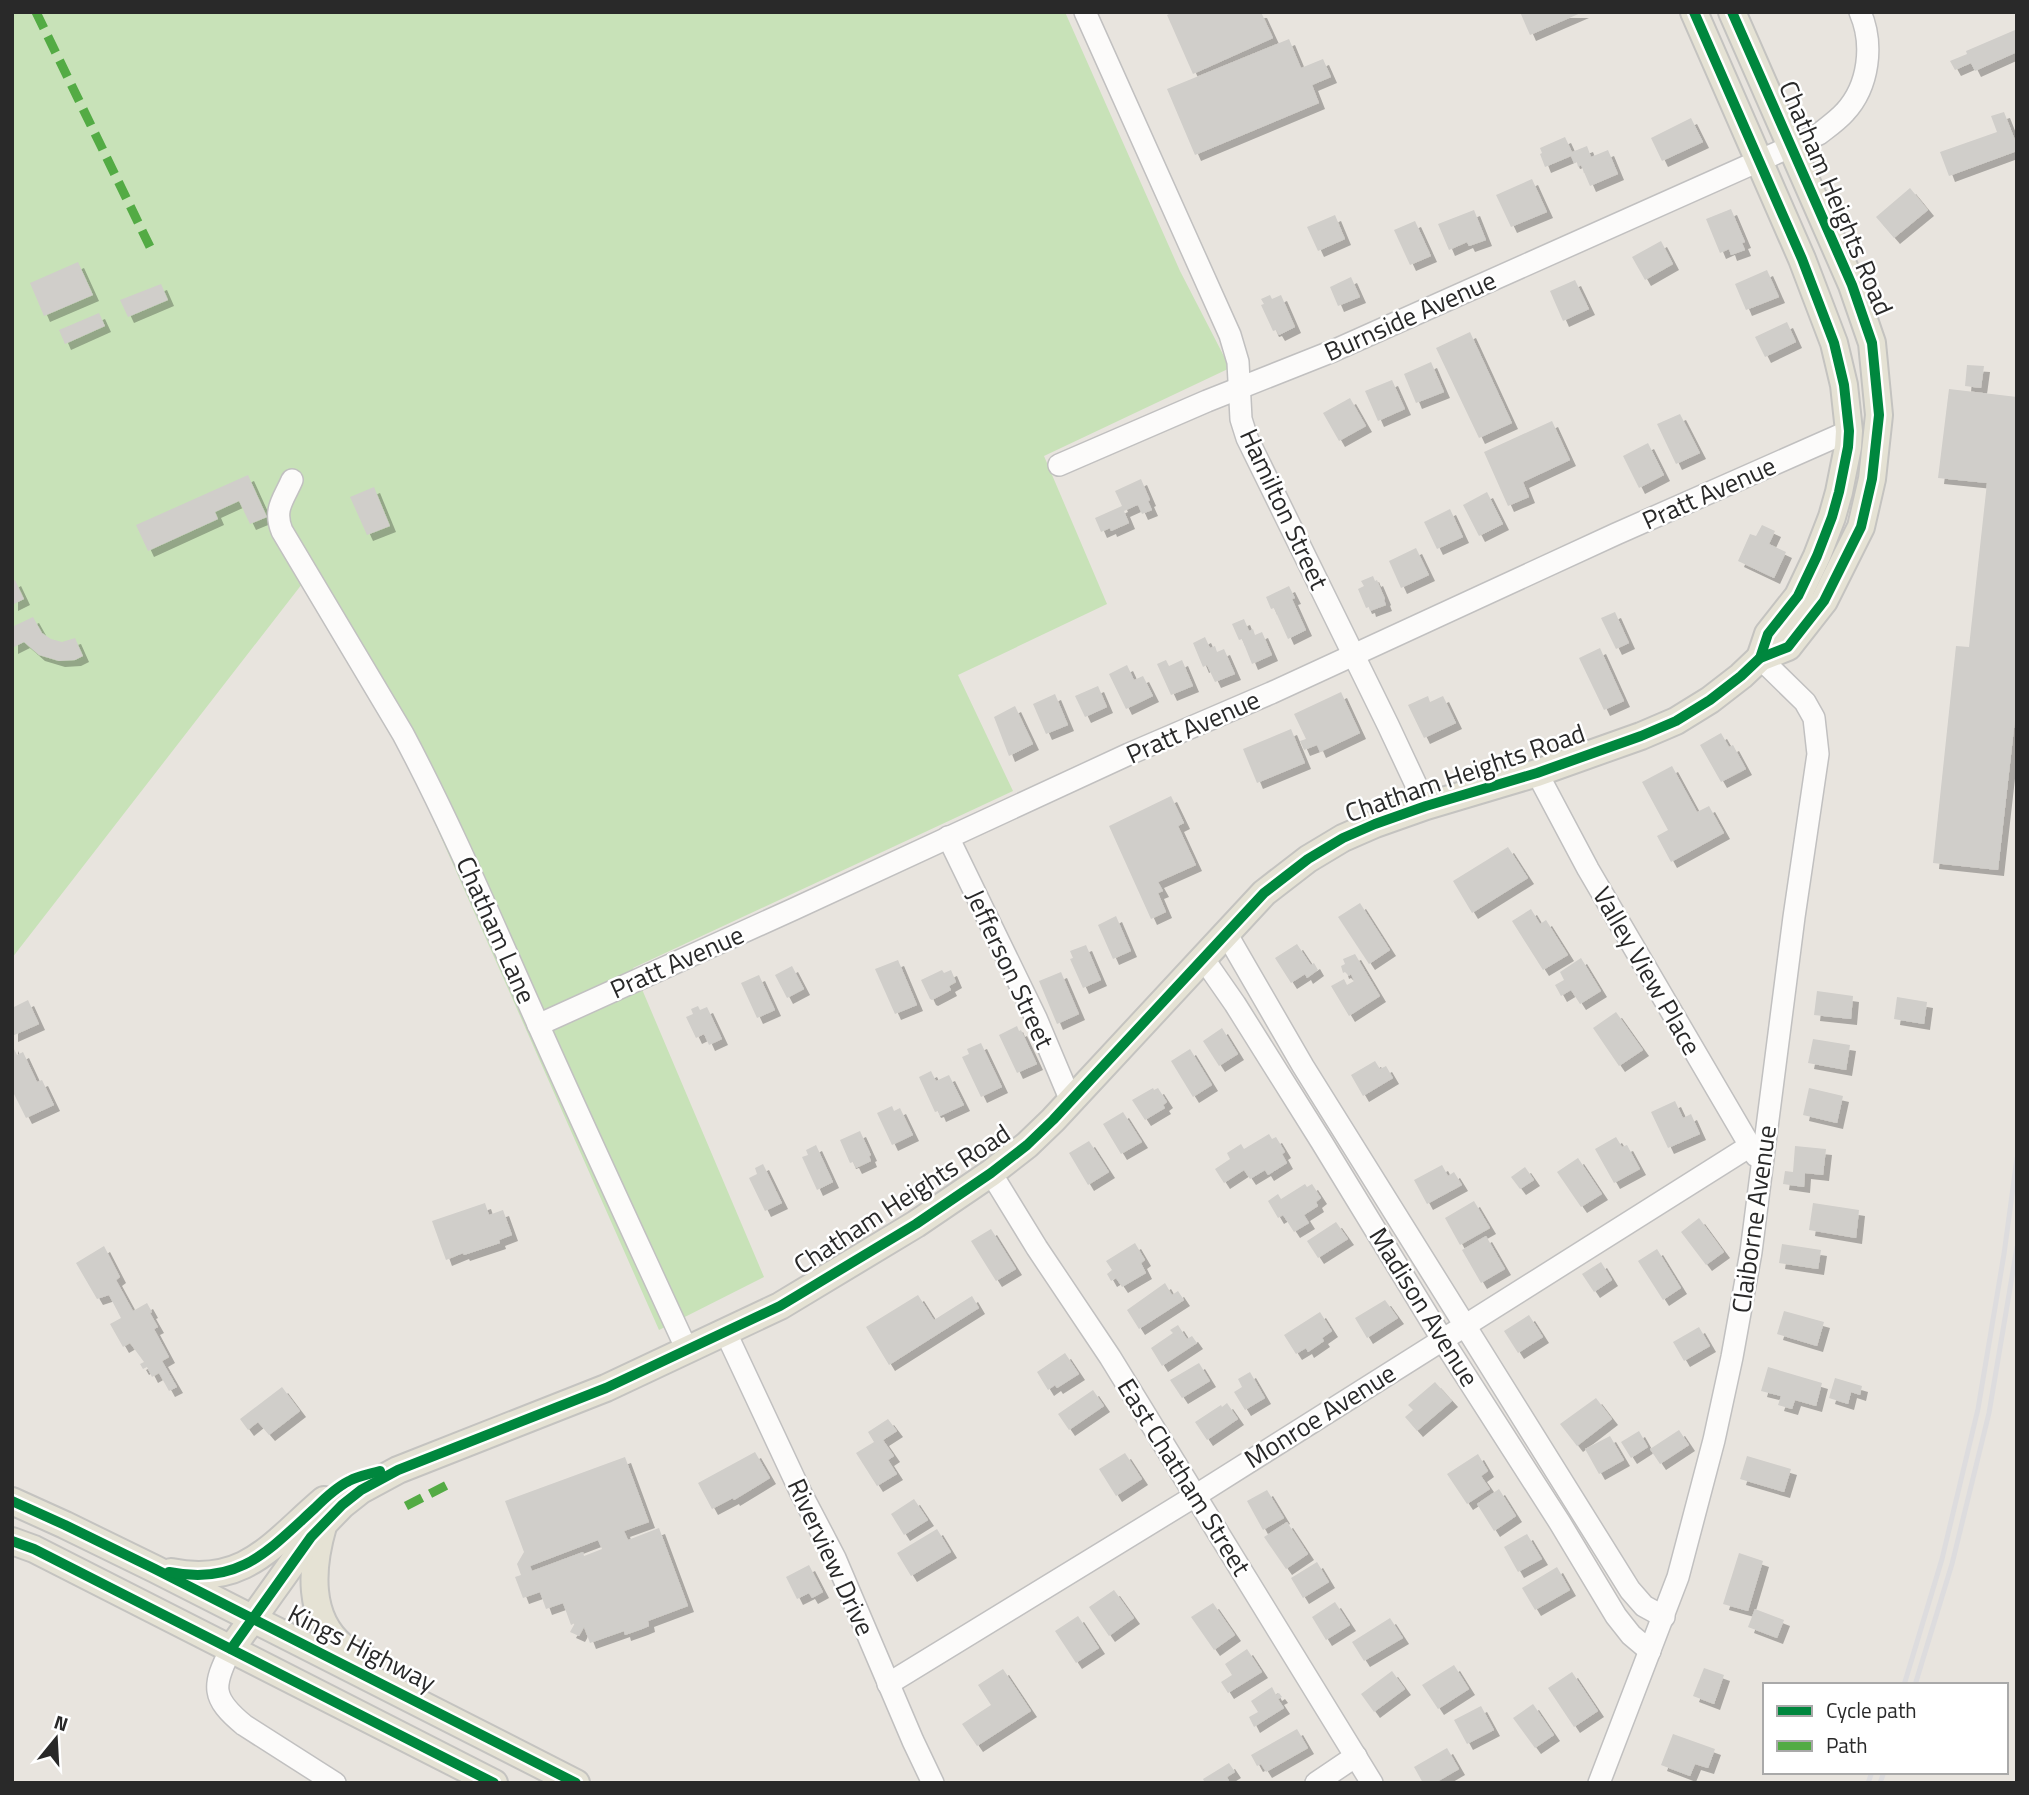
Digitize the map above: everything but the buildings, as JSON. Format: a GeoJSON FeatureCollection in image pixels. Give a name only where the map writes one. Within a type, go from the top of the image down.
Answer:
{"type":"FeatureCollection","features":[{"type":"Feature","properties":{"kind":"main road","name":"Chatham Heights Road"},"geometry":{"type":"LineString","coordinates":[[1695,12],[1802,259],[1834,343],[1844,385],[1849,431],[1839,492],[1817,556],[1798,596],[1768,634],[1760,658]]}},
{"type":"Feature","properties":{"kind":"main road","name":"Chatham Heights Road"},"geometry":{"type":"LineString","coordinates":[[231,1649],[296,1556],[325,1521],[361,1490],[398,1470],[606,1388],[780,1306],[916,1224],[991,1173],[1027,1145],[1071,1101],[1269,888],[1308,859],[1343,838],[1375,824],[1537,773],[1676,721],[1731,684],[1760,658],[1788,647],[1824,601],[1861,527],[1872,479],[1879,415],[1872,343],[1852,285],[1732,12]]}},
{"type":"Feature","properties":{"kind":"main road"},"geometry":{"type":"LineString","coordinates":[[155,1569],[202,1575],[239,1567],[256,1560],[271,1549],[321,1502],[351,1479],[381,1471],[398,1470]]}},
{"type":"Feature","properties":{"kind":"main road","name":"Kings Highway"},"geometry":{"type":"LineString","coordinates":[[12,1501],[155,1569],[576,1783]]}},
{"type":"Feature","properties":{"kind":"main road"},"geometry":{"type":"LineString","coordinates":[[325,1521],[318,1543],[314,1578],[319,1615],[331,1635],[345,1648],[436,1695],[498,1743]]}},
{"type":"Feature","properties":{"kind":"main road"},"geometry":{"type":"LineString","coordinates":[[12,1541],[34,1549],[494,1783]]}},
{"type":"Feature","properties":{"kind":"street","name":"Hamilton Street"},"geometry":{"type":"LineString","coordinates":[[1085,12],[1230,335],[1238,362],[1241,419],[1247,438],[1426,806]]}},
{"type":"Feature","properties":{"kind":"street","name":"Burnside Avenue"},"geometry":{"type":"LineString","coordinates":[[1059,465],[1333,351],[1819,134],[1845,112],[1856,97],[1868,59],[1868,40],[1860,12]]}},
{"type":"Feature","properties":{"kind":"street","name":"Pratt Avenue"},"geometry":{"type":"LineString","coordinates":[[538,1025],[1616,534],[1849,431]]}},
{"type":"Feature","properties":{"kind":"street","name":"Chatham Lane"},"geometry":{"type":"LineString","coordinates":[[292,480],[281,502],[279,524],[420,765],[687,1350]]}},
{"type":"Feature","properties":{"kind":"street","name":"Claiborne Avenue"},"geometry":{"type":"LineString","coordinates":[[1599,1783],[1678,1577],[1719,1416],[1751,1252],[1818,744],[1814,718],[1805,702],[1760,658]]}},
{"type":"Feature","properties":{"kind":"street","name":"Valley View Place"},"geometry":{"type":"LineString","coordinates":[[1537,773],[1588,869],[1762,1167]]}},
{"type":"Feature","properties":{"kind":"street","name":"Jefferson Street"},"geometry":{"type":"LineString","coordinates":[[948,837],[1036,1018],[1071,1101]]}},
{"type":"Feature","properties":{"kind":"street","name":"Madison Avenue"},"geometry":{"type":"LineString","coordinates":[[1226,933],[1303,1066],[1630,1590],[1644,1606],[1664,1617]]}},
{"type":"Feature","properties":{"kind":"street","name":"Madison Avenue"},"geometry":{"type":"LineString","coordinates":[[1203,958],[1321,1141],[1616,1616],[1631,1635],[1650,1651]]}},
{"type":"Feature","properties":{"kind":"street","name":"Monroe Avenue"},"geometry":{"type":"LineString","coordinates":[[888,1684],[1195,1496],[1750,1146]]}},
{"type":"Feature","properties":{"kind":"street","name":"East Chatham Street"},"geometry":{"type":"LineString","coordinates":[[991,1173],[1037,1248],[1110,1357],[1372,1783]]}},
{"type":"Feature","properties":{"kind":"street","name":"Riverview Drive"},"geometry":{"type":"LineString","coordinates":[[726,1333],[801,1493],[835,1558],[933,1783]]}},
{"type":"Feature","properties":{"kind":"street"},"geometry":{"type":"LineString","coordinates":[[231,1649],[218,1674],[220,1701],[244,1725],[335,1783]]}},
{"type":"Feature","properties":{"kind":"street"},"geometry":{"type":"LineString","coordinates":[[1316,1783],[1356,1756]]}},
{"type":"Feature","properties":{"kind":"green space"},"geometry":{"type":"Polygon","coordinates":[[[12,12],[1065,12],[1180,271],[1230,368],[1044,456],[1107,604],[958,675],[1013,791],[633,968],[764,1277],[659,1330],[413,774],[302,584],[12,958],[12,12]]]}},
{"type":"Feature","properties":{"kind":"railway"},"geometry":{"type":"LineString","coordinates":[[1905,1683],[1942,1559],[1978,1409],[2017,1158]]}},
{"type":"Feature","properties":{"kind":"railway"},"geometry":{"type":"LineString","coordinates":[[1916,1683],[1952,1564],[1989,1413],[2017,1247]]}},
{"type":"Feature","properties":{"kind":"railway"},"geometry":{"type":"LineString","coordinates":[[1868,1783],[1871,1774]]}},
{"type":"Feature","properties":{"kind":"railway"},"geometry":{"type":"LineString","coordinates":[[1880,1783],[1883,1774]]}},
{"type":"Feature","properties":{"kind":"marked path"},"geometry":{"type":"LineString","coordinates":[[36,12],[151,249]]}},
{"type":"Feature","properties":{"kind":"marked path"},"geometry":{"type":"LineString","coordinates":[[406,1506],[451,1483]]}},
{"type":"Feature","properties":{"kind":"cycle path"},"geometry":{"type":"LineString","coordinates":[[1694,12],[1802,259],[1834,343],[1844,385],[1849,431],[1839,492],[1817,556],[1798,596],[1768,634],[1760,658]]}},
{"type":"Feature","properties":{"kind":"cycle path"},"geometry":{"type":"LineString","coordinates":[[231,1649],[311,1537],[361,1490],[398,1470],[606,1388],[780,1306],[916,1224],[991,1173],[1027,1145],[1053,1120],[1264,893],[1308,859],[1343,838],[1375,824],[1537,773],[1676,721],[1710,700],[1760,658],[1788,647],[1824,601],[1861,527],[1872,479],[1879,415],[1872,343],[1852,285],[1732,12]]}},
{"type":"Feature","properties":{"kind":"cycle path"},"geometry":{"type":"LineString","coordinates":[[169,1572],[215,1574],[251,1561],[267,1551],[340,1486],[380,1471]]}},
{"type":"Feature","properties":{"kind":"cycle path"},"geometry":{"type":"LineString","coordinates":[[12,1501],[155,1569],[576,1783]]}},
{"type":"Feature","properties":{"kind":"cycle path"},"geometry":{"type":"LineString","coordinates":[[12,1541],[34,1549],[494,1783]]}}]}
